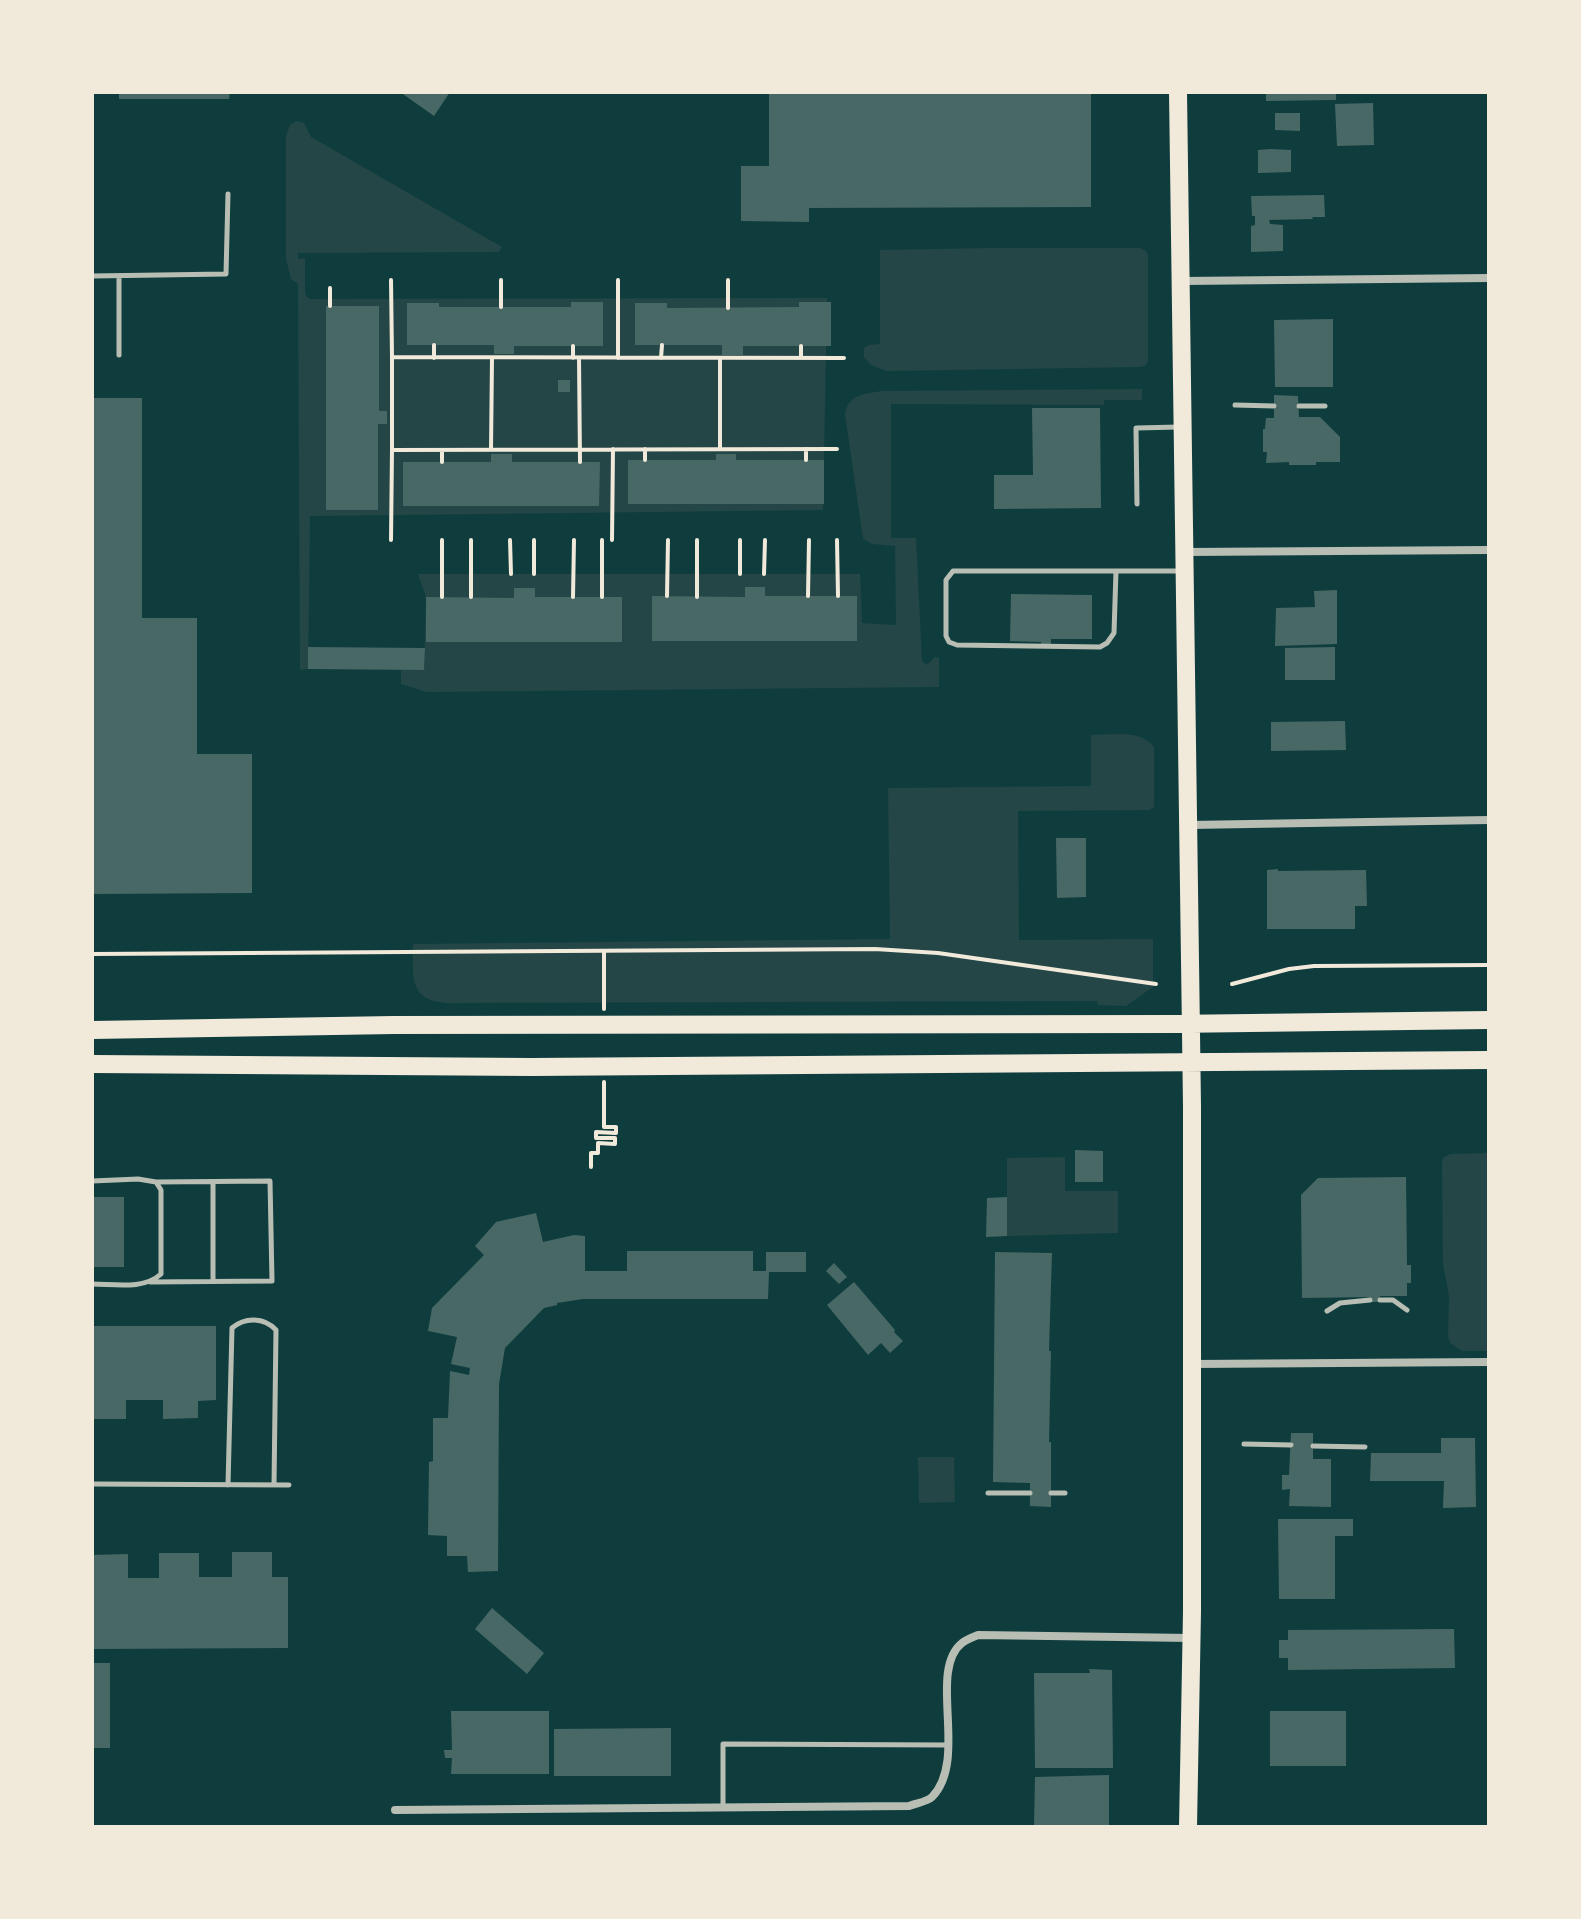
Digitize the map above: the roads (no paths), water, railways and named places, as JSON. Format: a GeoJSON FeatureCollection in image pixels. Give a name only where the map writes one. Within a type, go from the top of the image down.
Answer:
{"type":"FeatureCollection","features":[{"type":"Feature","properties":{"kind":"main road"},"geometry":{"type":"LineString","coordinates":[[1178,92],[1191,1024],[1188,1827]]}},
{"type":"Feature","properties":{"kind":"main road"},"geometry":{"type":"LineString","coordinates":[[92,1030],[394,1025],[1191,1024],[1489,1020]]}},
{"type":"Feature","properties":{"kind":"main road"},"geometry":{"type":"LineString","coordinates":[[92,1064],[531,1067],[1489,1060]]}},
{"type":"Feature","properties":{"kind":"street"},"geometry":{"type":"LineString","coordinates":[[1182,281],[1489,278]]}},
{"type":"Feature","properties":{"kind":"street"},"geometry":{"type":"LineString","coordinates":[[1184,562],[1489,550]]}},
{"type":"Feature","properties":{"kind":"street"},"geometry":{"type":"LineString","coordinates":[[1189,825],[1489,820]]}},
{"type":"Feature","properties":{"kind":"street"},"geometry":{"type":"LineString","coordinates":[[1192,1364],[1489,1362]]}},
{"type":"Feature","properties":{"kind":"street"},"geometry":{"type":"LineString","coordinates":[[395,1810],[909,1806],[930,1798],[945,1776],[949,1745],[950,1662],[960,1644],[978,1635],[1191,1638]]}},
{"type":"Feature","properties":{"kind":"lane"},"geometry":{"type":"LineString","coordinates":[[92,276],[226,274],[228,194]]}},
{"type":"Feature","properties":{"kind":"lane"},"geometry":{"type":"LineString","coordinates":[[119,276],[119,355]]}},
{"type":"Feature","properties":{"kind":"lane"},"geometry":{"type":"LineString","coordinates":[[1235,405],[1274,406]]}},
{"type":"Feature","properties":{"kind":"lane"},"geometry":{"type":"LineString","coordinates":[[1299,406],[1325,406]]}},
{"type":"Feature","properties":{"kind":"lane"},"geometry":{"type":"LineString","coordinates":[[1137,504],[1136,428],[1183,427]]}},
{"type":"Feature","properties":{"kind":"lane"},"geometry":{"type":"LineString","coordinates":[[1116,571],[1114,633],[1100,647],[957,645],[949,642],[946,636],[946,580],[953,571],[1116,571],[1184,562]]}},
{"type":"Feature","properties":{"kind":"lane"},"geometry":{"type":"LineString","coordinates":[[92,1181],[270,1181],[272,1281],[92,1284]]}},
{"type":"Feature","properties":{"kind":"lane"},"geometry":{"type":"LineString","coordinates":[[150,1282],[161,1274],[161,1190],[156,1182]]}},
{"type":"Feature","properties":{"kind":"lane"},"geometry":{"type":"LineString","coordinates":[[213,1182],[213,1281]]}},
{"type":"Feature","properties":{"kind":"lane"},"geometry":{"type":"LineString","coordinates":[[1327,1311],[1340,1303],[1370,1300]]}},
{"type":"Feature","properties":{"kind":"lane"},"geometry":{"type":"LineString","coordinates":[[1380,1300],[1393,1300],[1407,1310]]}},
{"type":"Feature","properties":{"kind":"lane"},"geometry":{"type":"LineString","coordinates":[[228,1485],[232,1328],[241,1320],[269,1322],[276,1330],[274,1485]]}},
{"type":"Feature","properties":{"kind":"lane"},"geometry":{"type":"LineString","coordinates":[[1244,1444],[1291,1445]]}},
{"type":"Feature","properties":{"kind":"lane"},"geometry":{"type":"LineString","coordinates":[[1313,1446],[1365,1447]]}},
{"type":"Feature","properties":{"kind":"lane"},"geometry":{"type":"LineString","coordinates":[[92,1484],[289,1485]]}},
{"type":"Feature","properties":{"kind":"lane"},"geometry":{"type":"LineString","coordinates":[[988,1493],[1030,1493]]}},
{"type":"Feature","properties":{"kind":"lane"},"geometry":{"type":"LineString","coordinates":[[1051,1493],[1065,1493]]}},
{"type":"Feature","properties":{"kind":"lane"},"geometry":{"type":"LineString","coordinates":[[723,1807],[723,1744],[949,1745]]}}]}
